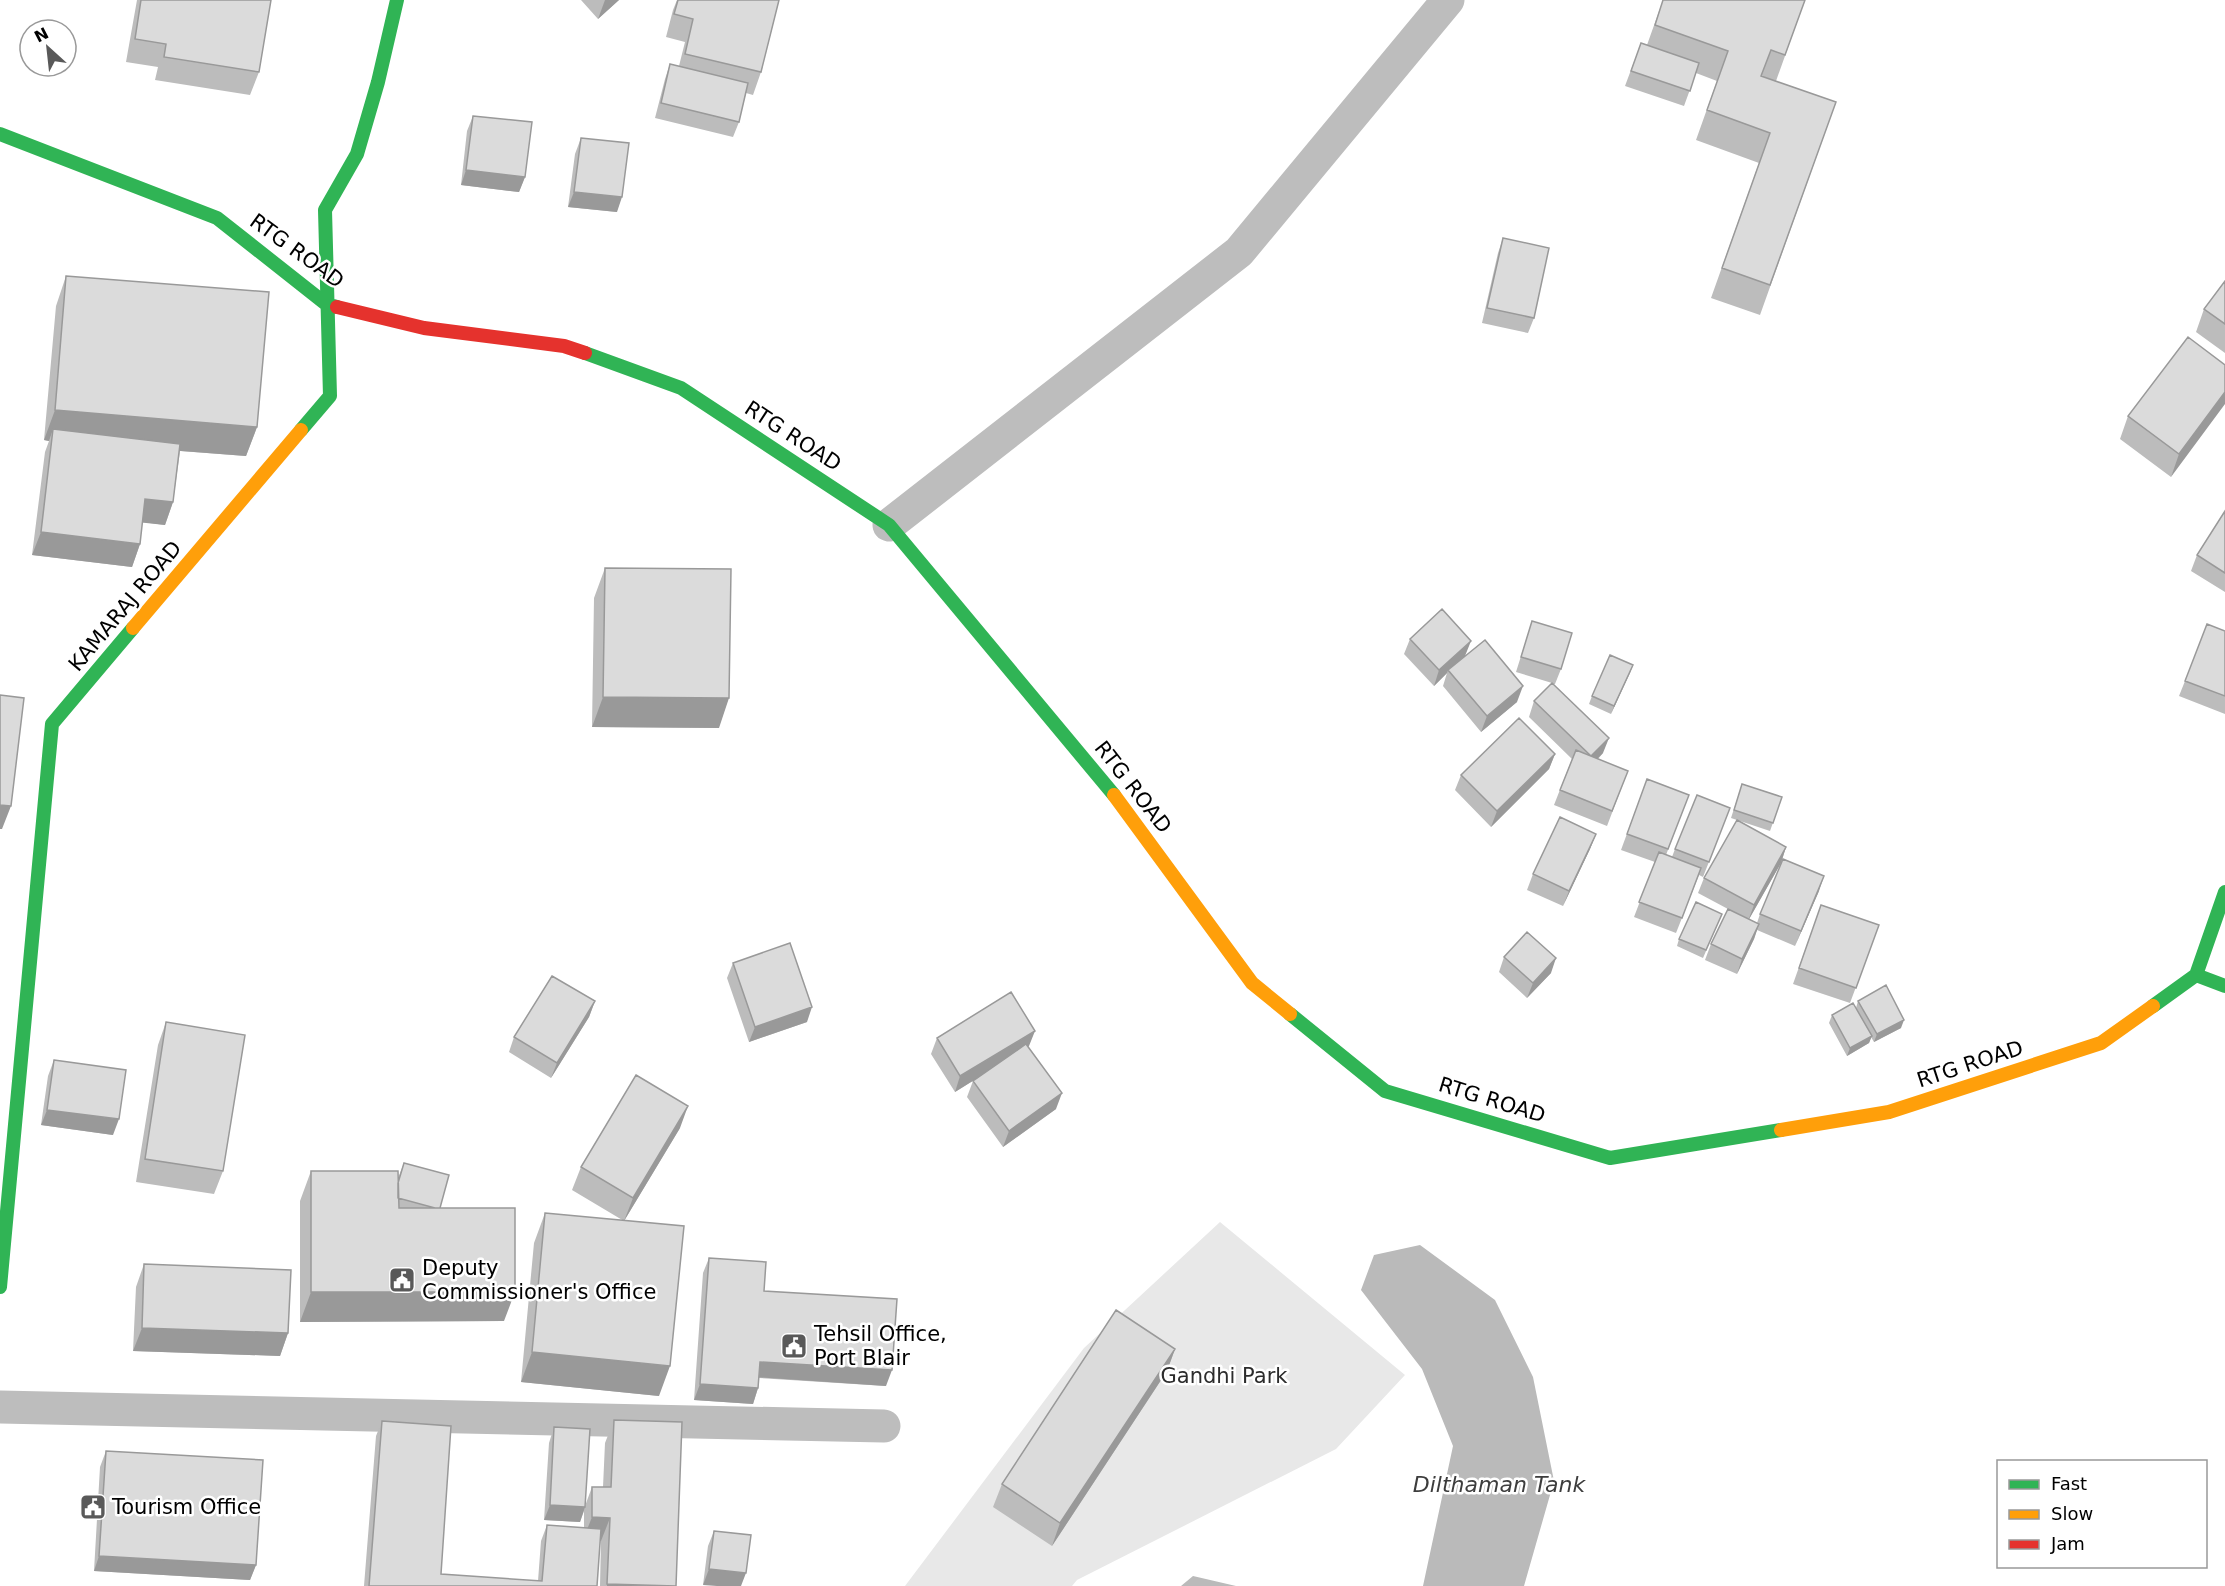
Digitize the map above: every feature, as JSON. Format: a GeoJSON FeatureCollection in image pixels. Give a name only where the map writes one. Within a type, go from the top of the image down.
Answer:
{"type":"FeatureCollection","features":[{"type":"Feature","properties":{"kind":"main road","name":"KAMARAJ ROAD"},"geometry":{"type":"LineString","coordinates":[[0,1287],[52,724],[330,396],[325,210],[357,154],[378,82],[397,0]]}},
{"type":"Feature","properties":{"kind":"main road","name":"RTG ROAD"},"geometry":{"type":"LineString","coordinates":[[0,134],[217,218],[326,304],[424,328],[564,345],[681,388],[889,525],[1128,812],[1252,983],[1385,1090],[1610,1158],[1889,1112],[2101,1043],[2196,975]]}},
{"type":"Feature","properties":{"kind":"main road"},"geometry":{"type":"LineString","coordinates":[[2225,892],[2196,975],[2225,986]]}},
{"type":"Feature","properties":{"kind":"street"},"geometry":{"type":"LineString","coordinates":[[889,525],[1239,252],[1448,0]]}},
{"type":"Feature","properties":{"kind":"street"},"geometry":{"type":"LineString","coordinates":[[0,1407],[884,1426]]}},
{"type":"Feature","properties":{"kind":"green space","name":"Gandhi Park"},"geometry":{"type":"Polygon","coordinates":[[[1220,1222],[1405,1375],[1336,1449],[1077,1580],[1072,1586],[905,1586],[1084,1348],[1220,1222]]]}},
{"type":"Feature","properties":{"kind":"water","name":"Dilthaman Tank"},"geometry":{"type":"Polygon","coordinates":[[[1420,1245],[1495,1300],[1533,1377],[1554,1481],[1524,1586],[1423,1586],[1453,1446],[1422,1369],[1361,1290],[1374,1255],[1420,1245]]]}},
{"type":"Feature","properties":{"kind":"water"},"geometry":{"type":"Polygon","coordinates":[[[1193,1576],[1236,1586],[1181,1586],[1193,1576]]]}},
{"type":"Feature","properties":{"kind":"building"},"geometry":{"type":"Polygon","coordinates":[[[141,0],[271,0],[259,72],[164,57],[166,44],[135,39],[141,0]]]}},
{"type":"Feature","properties":{"kind":"building"},"geometry":{"type":"Polygon","coordinates":[[[678,0],[779,0],[761,72],[685,54],[693,19],[674,14],[678,0]]]}},
{"type":"Feature","properties":{"kind":"building"},"geometry":{"type":"Polygon","coordinates":[[[1663,0],[1805,0],[1785,55],[1771,50],[1761,76],[1836,102],[1770,285],[1722,268],[1770,133],[1707,110],[1728,51],[1655,25],[1663,0]]]}},
{"type":"Feature","properties":{"kind":"building"},"geometry":{"type":"Polygon","coordinates":[[[1641,43],[1699,63],[1690,91],[1631,71],[1641,43]]]}},
{"type":"Feature","properties":{"kind":"building"},"geometry":{"type":"Polygon","coordinates":[[[670,64],[748,83],[739,122],[661,103],[670,64]]]}},
{"type":"Feature","properties":{"kind":"building"},"geometry":{"type":"Polygon","coordinates":[[[473,116],[532,122],[525,177],[466,170],[473,116]]]}},
{"type":"Feature","properties":{"kind":"building"},"geometry":{"type":"Polygon","coordinates":[[[581,138],[629,143],[622,197],[574,192],[581,138]]]}},
{"type":"Feature","properties":{"kind":"building"},"geometry":{"type":"Polygon","coordinates":[[[1503,238],[1549,248],[1534,318],[1487,308],[1503,238]]]}},
{"type":"Feature","properties":{"kind":"building"},"geometry":{"type":"Polygon","coordinates":[[[66,276],[269,292],[257,427],[55,410],[66,276]]]}},
{"type":"Feature","properties":{"kind":"building"},"geometry":{"type":"Polygon","coordinates":[[[2225,281],[2225,324],[2204,309],[2225,281]]]}},
{"type":"Feature","properties":{"kind":"building"},"geometry":{"type":"Polygon","coordinates":[[[2188,337],[2225,365],[2225,392],[2179,454],[2128,416],[2188,337]]]}},
{"type":"Feature","properties":{"kind":"building"},"geometry":{"type":"Polygon","coordinates":[[[53,429],[180,444],[173,502],[145,499],[140,544],[41,532],[53,429]]]}},
{"type":"Feature","properties":{"kind":"building"},"geometry":{"type":"Polygon","coordinates":[[[2225,511],[2225,573],[2197,555],[2225,511]]]}},
{"type":"Feature","properties":{"kind":"building"},"geometry":{"type":"Polygon","coordinates":[[[605,568],[731,569],[729,698],[603,697],[605,568]]]}},
{"type":"Feature","properties":{"kind":"building"},"geometry":{"type":"Polygon","coordinates":[[[1442,609],[1471,641],[1439,670],[1410,639],[1442,609]]]}},
{"type":"Feature","properties":{"kind":"building"},"geometry":{"type":"Polygon","coordinates":[[[1532,621],[1572,633],[1561,669],[1521,657],[1532,621]]]}},
{"type":"Feature","properties":{"kind":"building"},"geometry":{"type":"Polygon","coordinates":[[[2207,624],[2225,631],[2225,696],[2185,681],[2207,624]]]}},
{"type":"Feature","properties":{"kind":"building"},"geometry":{"type":"Polygon","coordinates":[[[1485,640],[1523,686],[1487,716],[1448,670],[1485,640]]]}},
{"type":"Feature","properties":{"kind":"building"},"geometry":{"type":"Polygon","coordinates":[[[1610,655],[1633,665],[1614,706],[1592,696],[1610,655]]]}},
{"type":"Feature","properties":{"kind":"building"},"geometry":{"type":"Polygon","coordinates":[[[1552,683],[1609,738],[1591,756],[1534,701],[1552,683]]]}},
{"type":"Feature","properties":{"kind":"building"},"geometry":{"type":"Polygon","coordinates":[[[0,695],[24,698],[11,806],[0,805],[0,695]]]}},
{"type":"Feature","properties":{"kind":"building"},"geometry":{"type":"Polygon","coordinates":[[[1519,718],[1555,754],[1497,811],[1461,775],[1519,718]]]}},
{"type":"Feature","properties":{"kind":"building"},"geometry":{"type":"Polygon","coordinates":[[[1576,750],[1628,771],[1612,811],[1560,790],[1576,750]]]}},
{"type":"Feature","properties":{"kind":"building"},"geometry":{"type":"Polygon","coordinates":[[[1647,779],[1689,795],[1668,849],[1627,834],[1647,779]]]}},
{"type":"Feature","properties":{"kind":"building"},"geometry":{"type":"Polygon","coordinates":[[[1742,784],[1782,797],[1773,823],[1734,810],[1742,784]]]}},
{"type":"Feature","properties":{"kind":"building"},"geometry":{"type":"Polygon","coordinates":[[[1697,795],[1730,808],[1709,862],[1675,849],[1697,795]]]}},
{"type":"Feature","properties":{"kind":"building"},"geometry":{"type":"Polygon","coordinates":[[[1560,817],[1596,834],[1569,891],[1533,874],[1560,817]]]}},
{"type":"Feature","properties":{"kind":"building"},"geometry":{"type":"Polygon","coordinates":[[[1737,820],[1786,847],[1754,905],[1704,878],[1737,820]]]}},
{"type":"Feature","properties":{"kind":"building"},"geometry":{"type":"Polygon","coordinates":[[[1659,852],[1701,868],[1682,918],[1639,902],[1659,852]]]}},
{"type":"Feature","properties":{"kind":"building"},"geometry":{"type":"Polygon","coordinates":[[[1783,859],[1824,876],[1801,931],[1760,914],[1783,859]]]}},
{"type":"Feature","properties":{"kind":"building"},"geometry":{"type":"Polygon","coordinates":[[[1696,902],[1722,914],[1706,950],[1679,939],[1696,902]]]}},
{"type":"Feature","properties":{"kind":"building"},"geometry":{"type":"Polygon","coordinates":[[[1821,905],[1879,925],[1856,988],[1799,968],[1821,905]]]}},
{"type":"Feature","properties":{"kind":"building"},"geometry":{"type":"Polygon","coordinates":[[[1728,909],[1759,924],[1742,959],[1711,944],[1728,909]]]}},
{"type":"Feature","properties":{"kind":"building"},"geometry":{"type":"Polygon","coordinates":[[[1527,932],[1556,958],[1533,983],[1504,957],[1527,932]]]}},
{"type":"Feature","properties":{"kind":"building"},"geometry":{"type":"Polygon","coordinates":[[[790,943],[812,1007],[755,1027],[733,963],[790,943]]]}},
{"type":"Feature","properties":{"kind":"building"},"geometry":{"type":"Polygon","coordinates":[[[552,976],[595,1001],[557,1063],[514,1037],[552,976]]]}},
{"type":"Feature","properties":{"kind":"building"},"geometry":{"type":"Polygon","coordinates":[[[1886,985],[1904,1020],[1877,1034],[1858,1001],[1886,985]]]}},
{"type":"Feature","properties":{"kind":"building"},"geometry":{"type":"Polygon","coordinates":[[[1011,992],[1035,1031],[960,1076],[937,1038],[1011,992]]]}},
{"type":"Feature","properties":{"kind":"building"},"geometry":{"type":"Polygon","coordinates":[[[1853,1003],[1872,1036],[1850,1048],[1832,1015],[1853,1003]]]}},
{"type":"Feature","properties":{"kind":"building"},"geometry":{"type":"Polygon","coordinates":[[[166,1022],[245,1035],[223,1171],[145,1159],[166,1022]]]}},
{"type":"Feature","properties":{"kind":"building"},"geometry":{"type":"Polygon","coordinates":[[[1026,1044],[1062,1093],[1009,1131],[973,1081],[1026,1044]]]}},
{"type":"Feature","properties":{"kind":"building"},"geometry":{"type":"Polygon","coordinates":[[[54,1060],[126,1070],[119,1119],[47,1110],[54,1060]]]}},
{"type":"Feature","properties":{"kind":"building"},"geometry":{"type":"Polygon","coordinates":[[[636,1075],[688,1106],[633,1198],[581,1167],[636,1075]]]}},
{"type":"Feature","properties":{"kind":"building"},"geometry":{"type":"Polygon","coordinates":[[[404,1163],[449,1175],[440,1208],[398,1198],[398,1183],[404,1163]]]}},
{"type":"Feature","properties":{"kind":"building","name":"Deputy Commissioner's Office"},"geometry":{"type":"Polygon","coordinates":[[[311,1171],[398,1171],[399,1208],[515,1208],[515,1292],[311,1292],[311,1171]]]}},
{"type":"Feature","properties":{"kind":"building"},"geometry":{"type":"Polygon","coordinates":[[[545,1213],[684,1226],[670,1366],[532,1352],[545,1213]]]}},
{"type":"Feature","properties":{"kind":"building","name":"Tehsil Office, Port Blair"},"geometry":{"type":"Polygon","coordinates":[[[709,1258],[766,1262],[764,1291],[897,1299],[892,1370],[760,1362],[758,1388],[700,1384],[709,1258]]]}},
{"type":"Feature","properties":{"kind":"building"},"geometry":{"type":"Polygon","coordinates":[[[144,1264],[291,1270],[288,1333],[142,1328],[144,1264]]]}},
{"type":"Feature","properties":{"kind":"building"},"geometry":{"type":"Polygon","coordinates":[[[1116,1310],[1175,1349],[1060,1523],[1002,1484],[1116,1310]]]}},
{"type":"Feature","properties":{"kind":"building"},"geometry":{"type":"Polygon","coordinates":[[[614,1420],[682,1422],[676,1586],[607,1584],[610,1518],[592,1517],[592,1487],[611,1487],[614,1420]]]}},
{"type":"Feature","properties":{"kind":"building"},"geometry":{"type":"Polygon","coordinates":[[[382,1421],[451,1426],[441,1574],[542,1581],[547,1525],[601,1529],[597,1586],[369,1586],[382,1421]]]}},
{"type":"Feature","properties":{"kind":"building"},"geometry":{"type":"Polygon","coordinates":[[[554,1427],[590,1429],[585,1507],[550,1505],[554,1427]]]}},
{"type":"Feature","properties":{"kind":"building"},"geometry":{"type":"Polygon","coordinates":[[[106,1451],[263,1460],[256,1565],[99,1556],[106,1451]]]}},
{"type":"Feature","properties":{"kind":"building"},"geometry":{"type":"Polygon","coordinates":[[[714,1531],[751,1535],[746,1573],[709,1569],[714,1531]]]}},
{"type":"Feature","properties":{"kind":"traffic: fast"},"geometry":{"type":"LineString","coordinates":[[301,430],[330,396],[325,210],[357,154],[378,82],[397,0]]}},
{"type":"Feature","properties":{"kind":"traffic: fast"},"geometry":{"type":"LineString","coordinates":[[0,134],[217,218],[326,304],[337,307]]}},
{"type":"Feature","properties":{"kind":"traffic: fast"},"geometry":{"type":"LineString","coordinates":[[585,353],[681,388],[889,525],[1114,795]]}},
{"type":"Feature","properties":{"kind":"traffic: fast"},"geometry":{"type":"LineString","coordinates":[[0,1287],[52,724],[133,628]]}},
{"type":"Feature","properties":{"kind":"traffic: fast"},"geometry":{"type":"LineString","coordinates":[[2196,975],[2225,892]]}},
{"type":"Feature","properties":{"kind":"traffic: fast"},"geometry":{"type":"LineString","coordinates":[[2153,1006],[2196,975],[2225,986]]}},
{"type":"Feature","properties":{"kind":"traffic: fast"},"geometry":{"type":"LineString","coordinates":[[1290,1014],[1385,1091],[1610,1158],[1781,1130]]}},
{"type":"Feature","properties":{"kind":"traffic: slow"},"geometry":{"type":"LineString","coordinates":[[133,628],[301,430]]}},
{"type":"Feature","properties":{"kind":"traffic: slow"},"geometry":{"type":"LineString","coordinates":[[1114,795],[1252,983],[1290,1014]]}},
{"type":"Feature","properties":{"kind":"traffic: slow"},"geometry":{"type":"LineString","coordinates":[[1781,1130],[1889,1112],[2101,1043],[2153,1006]]}},
{"type":"Feature","properties":{"kind":"traffic: jam"},"geometry":{"type":"LineString","coordinates":[[337,307],[424,328],[564,346],[585,353]]}},
{"type":"Feature","properties":{"kind":"place","name":"Deputy Commissioner's Office"},"geometry":{"type":"Point","coordinates":[402,1280]}},
{"type":"Feature","properties":{"kind":"place","name":"Tehsil Office, Port Blair"},"geometry":{"type":"Point","coordinates":[794,1346]}},
{"type":"Feature","properties":{"kind":"place","name":"Tourism Office"},"geometry":{"type":"Point","coordinates":[93,1507]}}]}
